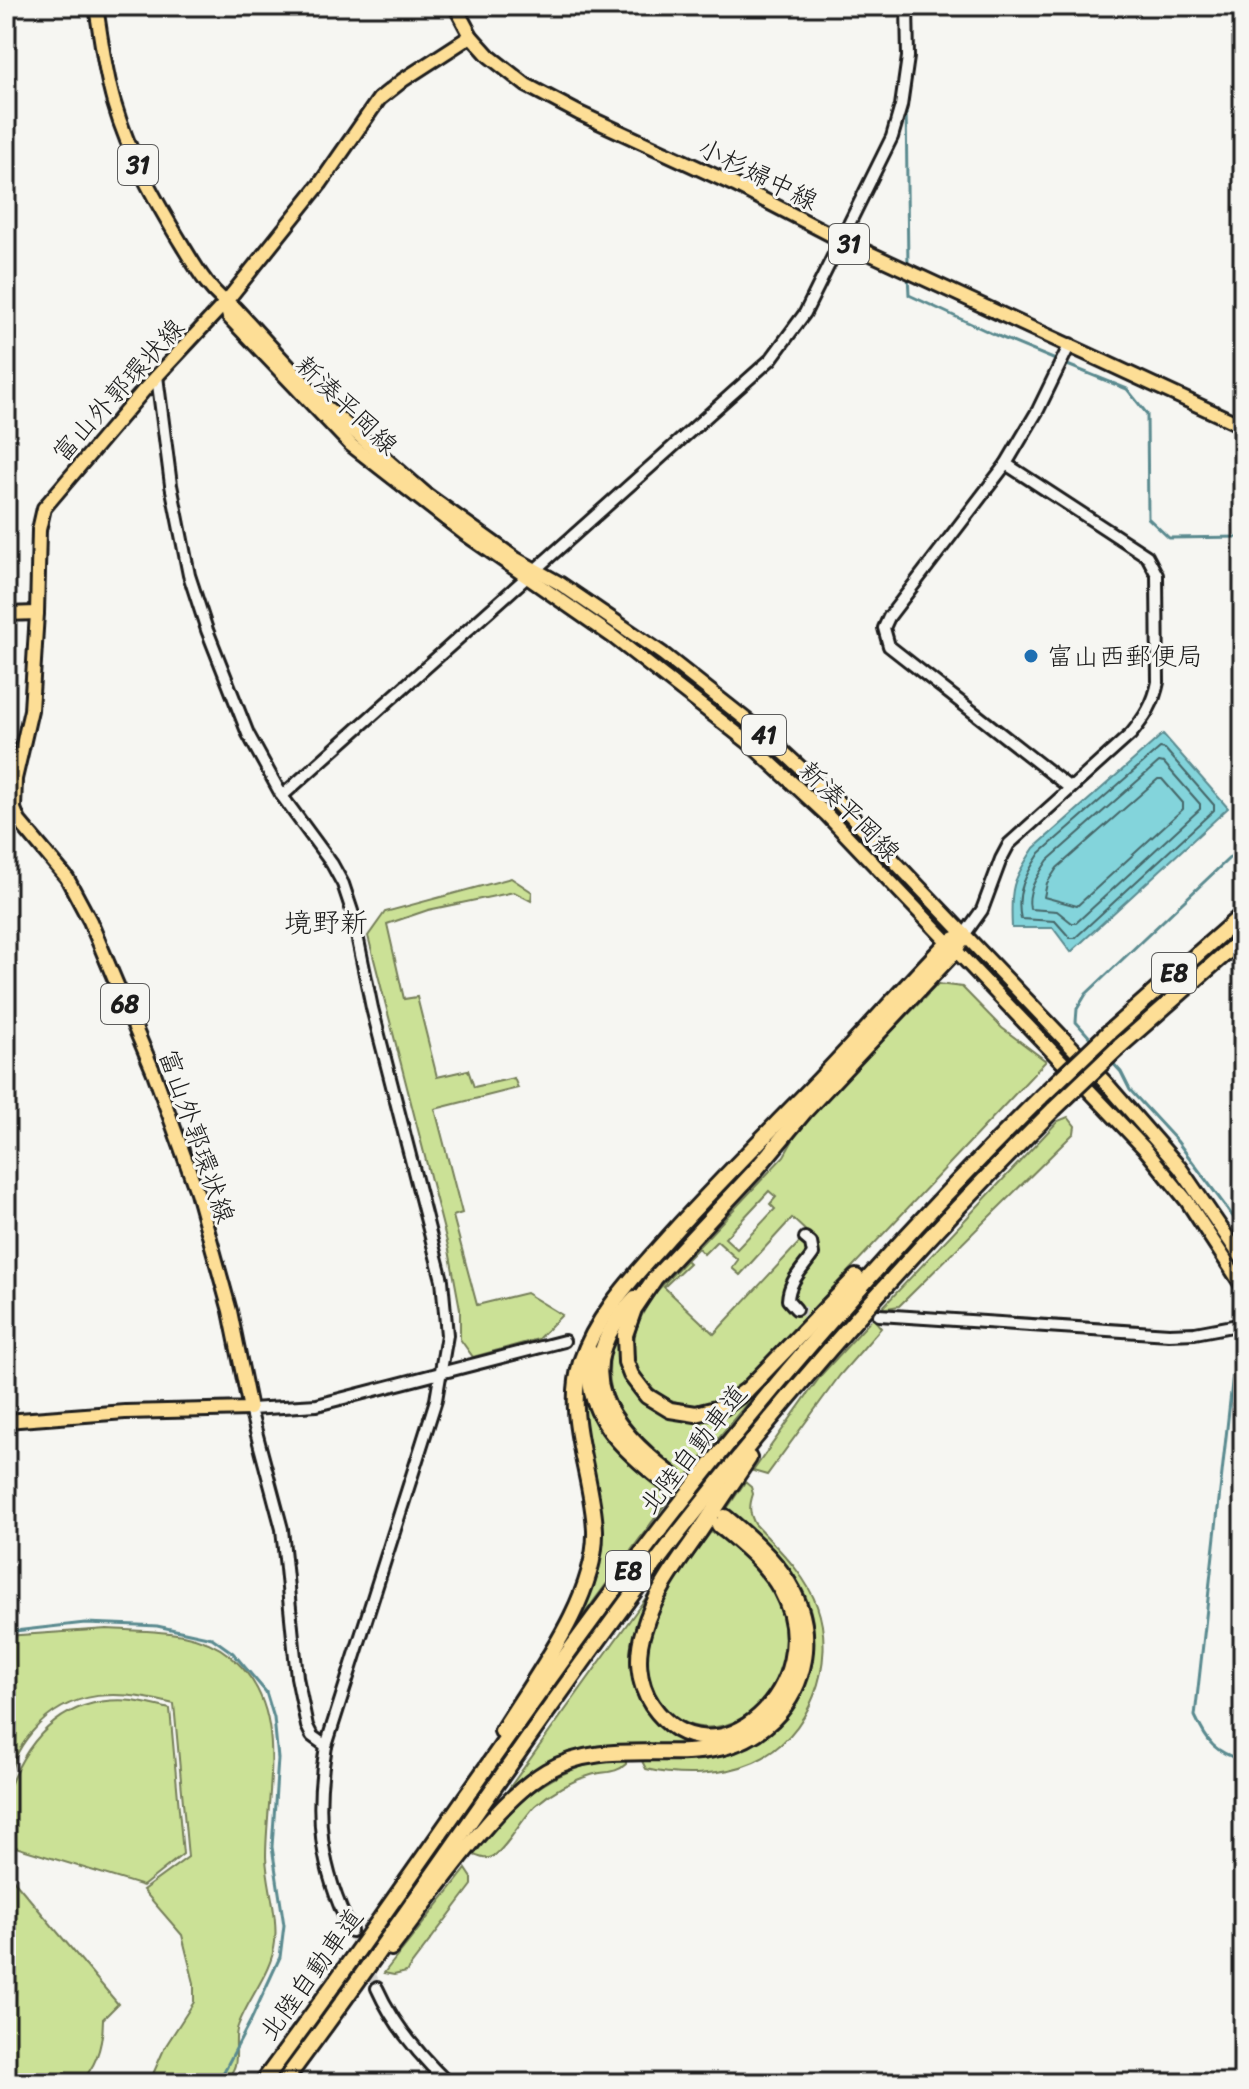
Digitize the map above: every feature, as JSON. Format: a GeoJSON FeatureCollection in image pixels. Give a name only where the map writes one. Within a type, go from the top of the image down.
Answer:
{"type":"FeatureCollection","features":[{"type":"Feature","properties":{"kind":"highway","name":"北陸自動車道"},"geometry":{"type":"LineString","coordinates":[[262,2083],[620,1582],[772,1389],[855,1292],[986,1152],[1108,1033],[1243,914]]}},
{"type":"Feature","properties":{"kind":"highway"},"geometry":{"type":"LineString","coordinates":[[436,1839],[557,1641],[587,1582],[595,1546],[595,1530],[577,1421],[576,1390],[582,1361],[602,1319],[681,1223],[964,935]]}},
{"type":"Feature","properties":{"kind":"highway","name":"北陸自動車道"},"geometry":{"type":"LineString","coordinates":[[285,2081],[624,1606],[799,1385],[938,1227],[1054,1109],[1120,1046],[1243,938]]}},
{"type":"Feature","properties":{"kind":"highway"},"geometry":{"type":"LineString","coordinates":[[602,1319],[589,1364],[589,1380],[596,1408],[624,1449],[671,1481],[621,1431],[607,1408],[600,1384],[600,1358],[609,1332],[625,1308],[753,1173],[951,947]]}},
{"type":"Feature","properties":{"kind":"highway"},"geometry":{"type":"LineString","coordinates":[[655,1278],[634,1309],[625,1335],[626,1362],[631,1375],[647,1396],[670,1410],[696,1414],[724,1407],[747,1390],[950,1183],[986,1152]]}},
{"type":"Feature","properties":{"kind":"highway"},"geometry":{"type":"LineString","coordinates":[[285,2081],[478,1838],[509,1802],[533,1781],[561,1764],[589,1755],[623,1751],[691,1753],[722,1749],[762,1729],[783,1708],[802,1668],[805,1639],[800,1607],[779,1568],[759,1546],[722,1521],[762,1564],[781,1590],[792,1619],[793,1662],[782,1690],[753,1722],[728,1734],[701,1736],[667,1722],[649,1701],[640,1674],[639,1659],[644,1629],[664,1584],[799,1385]]}},
{"type":"Feature","properties":{"kind":"main road","name":"31"},"geometry":{"type":"LineString","coordinates":[[96,6],[114,105],[140,170],[194,265],[225,303]]}},
{"type":"Feature","properties":{"kind":"main road","name":"小杉婦中線"},"geometry":{"type":"LineString","coordinates":[[455,6],[471,36],[489,56],[526,85],[735,185],[843,241],[1243,426]]}},
{"type":"Feature","properties":{"kind":"main road"},"geometry":{"type":"LineString","coordinates":[[225,303],[320,184],[379,99],[471,36]]}},
{"type":"Feature","properties":{"kind":"main road","name":"富山外郭環状線"},"geometry":{"type":"LineString","coordinates":[[225,303],[157,376],[44,508],[39,530],[31,710],[15,779],[14,809],[19,821],[67,878],[90,921],[154,1073],[197,1192],[237,1340],[250,1409]]}},
{"type":"Feature","properties":{"kind":"main road","name":"新湊平岡線"},"geometry":{"type":"LineString","coordinates":[[225,303],[229,317],[351,445],[612,636],[748,742],[827,815],[1144,1148],[1187,1201],[1243,1287]]}},
{"type":"Feature","properties":{"kind":"main road","name":"新湊平岡線"},"geometry":{"type":"LineString","coordinates":[[530,574],[559,583],[663,654],[758,729],[838,802],[1106,1083],[1180,1168],[1243,1260]]}},
{"type":"Feature","properties":{"kind":"main road"},"geometry":{"type":"LineString","coordinates":[[6,614],[37,613]]}},
{"type":"Feature","properties":{"kind":"main road"},"geometry":{"type":"LineString","coordinates":[[6,1421],[125,1412],[250,1409]]}},
{"type":"Feature","properties":{"kind":"street"},"geometry":{"type":"LineString","coordinates":[[282,796],[771,359],[805,313],[892,137],[901,106],[908,57],[907,6]]}},
{"type":"Feature","properties":{"kind":"street"},"geometry":{"type":"LineString","coordinates":[[1070,344],[1038,410],[1006,464],[889,617],[884,628],[889,646],[1070,788]]}},
{"type":"Feature","properties":{"kind":"street"},"geometry":{"type":"LineString","coordinates":[[157,376],[171,485],[189,575],[248,734],[282,796],[343,884],[442,1280],[447,1335],[427,1432],[326,1746],[318,1795],[319,1825],[329,1876],[351,1931]]}},
{"type":"Feature","properties":{"kind":"street"},"geometry":{"type":"LineString","coordinates":[[964,935],[982,910],[1009,844],[1131,734],[1145,718],[1158,682],[1157,575],[1147,556],[1006,464]]}},
{"type":"Feature","properties":{"kind":"street"},"geometry":{"type":"LineString","coordinates":[[796,1309],[788,1300],[789,1290],[813,1254],[811,1243],[805,1238]]}},
{"type":"Feature","properties":{"kind":"street"},"geometry":{"type":"LineString","coordinates":[[879,1315],[1169,1334],[1195,1333],[1243,1324]]}},
{"type":"Feature","properties":{"kind":"street"},"geometry":{"type":"LineString","coordinates":[[326,1746],[312,1736],[307,1726],[297,1677],[282,1529],[250,1409],[317,1405],[564,1341]]}},
{"type":"Feature","properties":{"kind":"street"},"geometry":{"type":"LineString","coordinates":[[377,1988],[385,2006],[424,2060],[448,2083]]}},
{"type":"Feature","properties":{"kind":"green space"},"geometry":{"type":"Polygon","coordinates":[[[511,878],[532,892],[531,901],[514,892],[428,910],[387,924],[404,999],[417,997],[437,1077],[468,1070],[474,1087],[514,1078],[518,1088],[435,1109],[462,1213],[453,1216],[477,1305],[526,1293],[562,1315],[538,1339],[473,1357],[460,1339],[460,1309],[449,1250],[368,936],[385,912],[511,878]]]}},
{"type":"Feature","properties":{"kind":"green space"},"geometry":{"type":"Polygon","coordinates":[[[938,984],[962,987],[1002,1028],[1046,1061],[745,1381],[722,1398],[701,1405],[682,1403],[660,1394],[638,1368],[634,1345],[641,1318],[655,1293],[686,1260],[689,1263],[664,1287],[714,1334],[808,1233],[792,1218],[740,1275],[732,1268],[738,1260],[717,1241],[704,1254],[698,1248],[687,1259],[784,1156],[803,1122],[938,984]],[[769,1191],[725,1238],[737,1249],[775,1209],[770,1204],[776,1197],[769,1191]]]}},
{"type":"Feature","properties":{"kind":"green space"},"geometry":{"type":"Polygon","coordinates":[[[1068,1117],[1075,1126],[1074,1133],[899,1306],[881,1309],[1058,1121],[1068,1117]]]}},
{"type":"Feature","properties":{"kind":"green space"},"geometry":{"type":"Polygon","coordinates":[[[873,1318],[881,1328],[840,1375],[767,1475],[753,1471],[822,1374],[873,1318]]]}},
{"type":"Feature","properties":{"kind":"green space"},"geometry":{"type":"Polygon","coordinates":[[[613,1342],[618,1343],[621,1359],[635,1389],[657,1411],[671,1418],[687,1421],[712,1417],[758,1390],[686,1477],[638,1435],[616,1404],[610,1386],[609,1366],[613,1342]]]}},
{"type":"Feature","properties":{"kind":"green space"},"geometry":{"type":"Polygon","coordinates":[[[583,1398],[600,1430],[620,1454],[672,1495],[576,1625],[592,1584],[595,1481],[580,1399],[583,1398]]]}},
{"type":"Feature","properties":{"kind":"green space"},"geometry":{"type":"Polygon","coordinates":[[[745,1482],[753,1494],[750,1509],[755,1524],[798,1572],[817,1606],[823,1650],[821,1673],[814,1696],[790,1735],[774,1750],[754,1762],[700,1774],[646,1769],[642,1761],[703,1759],[739,1750],[755,1740],[767,1727],[811,1654],[814,1632],[803,1590],[777,1553],[726,1510],[745,1482]]]}},
{"type":"Feature","properties":{"kind":"green space"},"geometry":{"type":"Polygon","coordinates":[[[711,1532],[748,1558],[767,1581],[781,1608],[786,1645],[776,1682],[761,1703],[743,1717],[724,1725],[703,1727],[684,1722],[667,1711],[654,1692],[647,1666],[647,1649],[662,1604],[711,1532]]]}},
{"type":"Feature","properties":{"kind":"green space"},"geometry":{"type":"Polygon","coordinates":[[[663,1574],[636,1647],[635,1685],[640,1698],[656,1719],[691,1741],[691,1745],[595,1748],[558,1759],[527,1779],[487,1819],[663,1574]]]}},
{"type":"Feature","properties":{"kind":"green space"},"geometry":{"type":"Polygon","coordinates":[[[107,1629],[171,1633],[217,1647],[249,1676],[262,1699],[269,1724],[271,1777],[266,1857],[275,1942],[265,1974],[238,2026],[235,2064],[223,2083],[149,2083],[165,2047],[194,2002],[194,1983],[182,1935],[143,1890],[188,1857],[174,1704],[116,1695],[80,1700],[63,1707],[32,1732],[18,1752],[11,1772],[9,1788],[28,1750],[55,1722],[71,1711],[110,1701],[133,1701],[170,1709],[183,1854],[143,1886],[12,1846],[6,1832],[6,1636],[107,1629]]]}},
{"type":"Feature","properties":{"kind":"green space"},"geometry":{"type":"Polygon","coordinates":[[[608,1760],[626,1760],[626,1764],[614,1771],[584,1777],[555,1791],[531,1810],[497,1854],[487,1858],[474,1855],[531,1793],[565,1773],[608,1760]]]}},
{"type":"Feature","properties":{"kind":"green space"},"geometry":{"type":"Polygon","coordinates":[[[466,1869],[472,1878],[472,1885],[406,1972],[394,1975],[384,1973],[466,1869]]]}},
{"type":"Feature","properties":{"kind":"green space"},"geometry":{"type":"Polygon","coordinates":[[[6,1871],[118,2004],[103,2019],[98,2054],[79,2083],[6,2083],[6,1871]]]}},
{"type":"Feature","properties":{"kind":"water"},"geometry":{"type":"Polygon","coordinates":[[[1163,734],[1228,808],[1071,952],[1053,928],[1012,928],[1014,885],[1034,848],[1163,734]]]}},
{"type":"Feature","properties":{"kind":"waterway"},"geometry":{"type":"LineString","coordinates":[[906,102],[908,266]]}},
{"type":"Feature","properties":{"kind":"waterway"},"geometry":{"type":"LineString","coordinates":[[908,274],[909,295],[1058,361]]}},
{"type":"Feature","properties":{"kind":"waterway"},"geometry":{"type":"LineString","coordinates":[[1065,364],[1127,389],[1147,414],[1148,518],[1169,538],[1243,537]]}},
{"type":"Feature","properties":{"kind":"waterway"},"geometry":{"type":"LineString","coordinates":[[1093,1041],[1076,1022],[1077,1009],[1086,994],[1243,845]]}},
{"type":"Feature","properties":{"kind":"waterway"},"geometry":{"type":"LineString","coordinates":[[1111,1061],[1130,1090],[1177,1141],[1243,1230]]}},
{"type":"Feature","properties":{"kind":"waterway"},"geometry":{"type":"LineString","coordinates":[[1238,1322],[1238,1300],[1243,1295]]}},
{"type":"Feature","properties":{"kind":"waterway"},"geometry":{"type":"LineString","coordinates":[[1238,1329],[1195,1716],[1213,1745],[1243,1761]]}},
{"type":"Feature","properties":{"kind":"waterway"},"geometry":{"type":"LineString","coordinates":[[6,1632],[85,1623],[157,1626],[212,1638],[233,1653],[266,1692],[274,1718],[278,1759],[272,1847],[284,1925],[280,1957],[218,2083]]}},
{"type":"Feature","properties":{"kind":"tunnel"},"geometry":{"type":"LineString","coordinates":[[796,1309],[810,1313],[879,1315]]}},
{"type":"Feature","properties":{"kind":"tunnel"},"geometry":{"type":"LineString","coordinates":[[674,1477],[712,1507]]}},
{"type":"Feature","properties":{"kind":"tunnel"},"geometry":{"type":"LineString","coordinates":[[351,1931],[377,1988]]}},
{"type":"Feature","properties":{"kind":"place","name":"富山西郵便局"},"geometry":{"type":"Point","coordinates":[1031,656]}},
{"type":"Feature","properties":{"kind":"district","name":"境野新"},"geometry":{"type":"Point","coordinates":[326,922]}}]}
